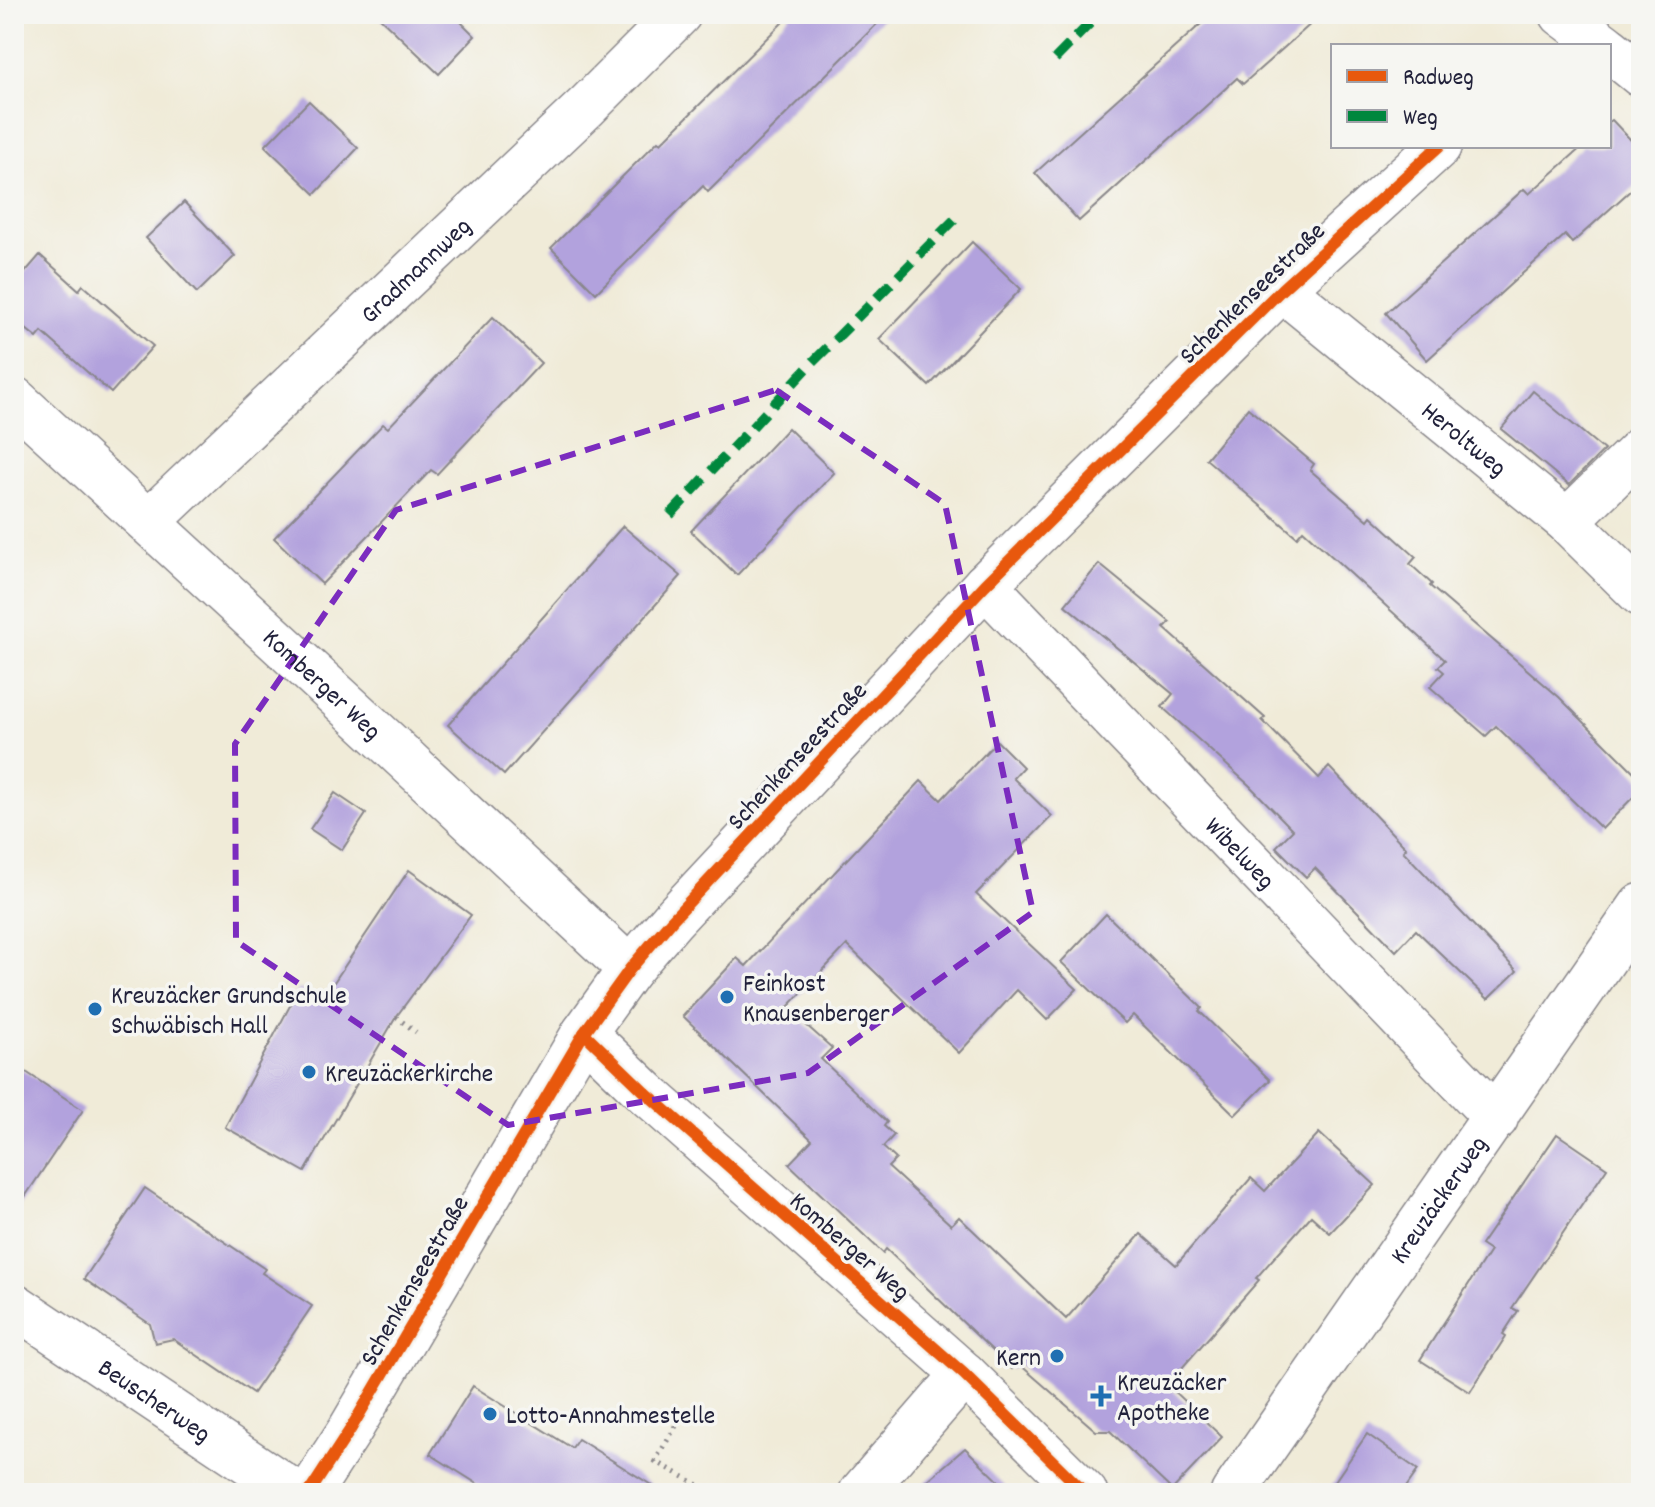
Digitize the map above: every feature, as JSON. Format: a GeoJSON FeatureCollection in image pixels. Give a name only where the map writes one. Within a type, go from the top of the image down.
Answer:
{"type":"FeatureCollection","features":[{"type":"Feature","properties":{"kind":"street","name":"Gradmannweg"},"geometry":{"type":"LineString","coordinates":[[149,521],[576,117],[679,14]]}},
{"type":"Feature","properties":{"kind":"street"},"geometry":{"type":"LineString","coordinates":[[1581,32],[1598,44]]}},
{"type":"Feature","properties":{"kind":"street"},"geometry":{"type":"LineString","coordinates":[[1611,54],[1641,75]]}},
{"type":"Feature","properties":{"kind":"street","name":"Schenkenseestraße"},"geometry":{"type":"LineString","coordinates":[[309,1493],[350,1430],[584,1033],[630,969],[672,920],[985,585],[1282,289],[1437,148]]}},
{"type":"Feature","properties":{"kind":"street","name":"Heroltweg"},"geometry":{"type":"LineString","coordinates":[[1282,289],[1567,521],[1641,594]]}},
{"type":"Feature","properties":{"kind":"street","name":"Komberger Weg"},"geometry":{"type":"LineString","coordinates":[[14,399],[630,969]]}},
{"type":"Feature","properties":{"kind":"street"},"geometry":{"type":"LineString","coordinates":[[1567,521],[1641,449]]}},
{"type":"Feature","properties":{"kind":"street","name":"Wibelweg"},"geometry":{"type":"LineString","coordinates":[[985,585],[1496,1118]]}},
{"type":"Feature","properties":{"kind":"street","name":"Kreuzäckerweg"},"geometry":{"type":"LineString","coordinates":[[1233,1493],[1641,906]]}},
{"type":"Feature","properties":{"kind":"street","name":"Komberger Weg"},"geometry":{"type":"LineString","coordinates":[[584,1033],[646,1093],[964,1374],[1085,1493]]}},
{"type":"Feature","properties":{"kind":"street","name":"Beuscherweg"},"geometry":{"type":"LineString","coordinates":[[14,1305],[295,1493]]}},
{"type":"Feature","properties":{"kind":"street"},"geometry":{"type":"LineString","coordinates":[[861,1493],[964,1374]]}},
{"type":"Feature","properties":{"kind":"path"},"geometry":{"type":"LineString","coordinates":[[396,1017],[416,1032]]}},
{"type":"Feature","properties":{"kind":"path"},"geometry":{"type":"LineString","coordinates":[[676,1426],[655,1461],[713,1493]]}},
{"type":"Feature","properties":{"kind":"highlighted area"},"geometry":{"type":"Polygon","coordinates":[[[776,390],[945,504],[1033,912],[808,1073],[508,1125],[236,941],[235,744],[396,510],[776,390]]]}},
{"type":"Feature","properties":{"kind":"building"},"geometry":{"type":"Polygon","coordinates":[[[376,14],[453,14],[475,36],[439,74],[376,14]]]}},
{"type":"Feature","properties":{"kind":"building"},"geometry":{"type":"Polygon","coordinates":[[[791,14],[887,14],[708,192],[703,186],[596,293],[551,248],[791,14]]]}},
{"type":"Feature","properties":{"kind":"building"},"geometry":{"type":"Polygon","coordinates":[[[1212,14],[1322,14],[1243,84],[1237,78],[1079,221],[1035,173],[1212,14]]]}},
{"type":"Feature","properties":{"kind":"building"},"geometry":{"type":"Polygon","coordinates":[[[309,101],[358,148],[315,194],[265,146],[309,101]]]}},
{"type":"Feature","properties":{"kind":"building"},"geometry":{"type":"Polygon","coordinates":[[[1611,121],[1641,151],[1641,181],[1572,243],[1565,235],[1427,360],[1386,313],[1524,189],[1529,194],[1581,148],[1611,148],[1611,121]]]}},
{"type":"Feature","properties":{"kind":"building"},"geometry":{"type":"Polygon","coordinates":[[[184,202],[235,256],[197,293],[146,238],[184,202]]]}},
{"type":"Feature","properties":{"kind":"building"},"geometry":{"type":"Polygon","coordinates":[[[972,242],[1021,289],[929,386],[879,339],[972,242]]]}},
{"type":"Feature","properties":{"kind":"building"},"geometry":{"type":"Polygon","coordinates":[[[40,255],[79,290],[83,285],[153,346],[111,393],[42,332],[37,338],[14,319],[14,285],[40,255]]]}},
{"type":"Feature","properties":{"kind":"building"},"geometry":{"type":"Polygon","coordinates":[[[493,317],[541,363],[437,474],[431,470],[322,584],[274,538],[383,424],[388,428],[493,317]]]}},
{"type":"Feature","properties":{"kind":"building"},"geometry":{"type":"Polygon","coordinates":[[[1533,391],[1604,450],[1569,485],[1501,429],[1533,391]]]}},
{"type":"Feature","properties":{"kind":"building"},"geometry":{"type":"Polygon","coordinates":[[[1248,408],[1314,464],[1310,470],[1368,520],[1371,516],[1416,557],[1410,564],[1432,584],[1430,586],[1559,697],[1641,779],[1641,789],[1602,829],[1496,726],[1486,736],[1430,687],[1444,672],[1438,667],[1445,660],[1303,530],[1297,537],[1206,459],[1248,408]]]}},
{"type":"Feature","properties":{"kind":"building"},"geometry":{"type":"Polygon","coordinates":[[[788,428],[834,473],[737,575],[691,531],[788,428]]]}},
{"type":"Feature","properties":{"kind":"building"},"geometry":{"type":"Polygon","coordinates":[[[623,526],[681,576],[504,775],[448,725],[623,526]]]}},
{"type":"Feature","properties":{"kind":"building"},"geometry":{"type":"Polygon","coordinates":[[[1099,564],[1170,622],[1164,628],[1265,718],[1262,720],[1319,778],[1329,767],[1406,848],[1403,851],[1517,971],[1488,999],[1416,930],[1396,951],[1315,868],[1306,877],[1276,847],[1293,830],[1249,785],[1162,707],[1173,694],[1065,605],[1099,564]]]}},
{"type":"Feature","properties":{"kind":"building"},"geometry":{"type":"Polygon","coordinates":[[[997,741],[1023,767],[1013,778],[1052,816],[976,894],[1077,989],[1047,1020],[1017,990],[959,1053],[847,945],[787,1008],[832,1048],[821,1059],[887,1122],[884,1126],[894,1135],[883,1147],[896,1159],[888,1167],[951,1225],[959,1217],[1066,1319],[1141,1234],[1176,1265],[1251,1178],[1265,1191],[1319,1133],[1375,1185],[1330,1233],[1311,1216],[1167,1385],[1222,1437],[1172,1490],[1110,1431],[1096,1431],[1018,1363],[1012,1369],[886,1249],[883,1253],[789,1164],[812,1140],[683,1016],[737,958],[746,966],[921,781],[941,800],[997,741]]]}},
{"type":"Feature","properties":{"kind":"building"},"geometry":{"type":"Polygon","coordinates":[[[335,793],[366,814],[342,850],[310,829],[335,793]]]}},
{"type":"Feature","properties":{"kind":"building","name":"Kreuzäckerkirche"},"geometry":{"type":"Polygon","coordinates":[[[409,870],[471,915],[396,1017],[305,1172],[225,1127],[299,989],[322,1000],[409,870]]]}},
{"type":"Feature","properties":{"kind":"building"},"geometry":{"type":"Polygon","coordinates":[[[1106,914],[1270,1080],[1235,1115],[1133,1015],[1125,1023],[1061,962],[1106,914]]]}},
{"type":"Feature","properties":{"kind":"building"},"geometry":{"type":"Polygon","coordinates":[[[14,1064],[83,1110],[14,1213],[14,1064]]]}},
{"type":"Feature","properties":{"kind":"building"},"geometry":{"type":"Polygon","coordinates":[[[1557,1134],[1607,1168],[1512,1308],[1518,1311],[1503,1334],[1506,1336],[1470,1392],[1420,1360],[1490,1251],[1481,1245],[1557,1134]]]}},
{"type":"Feature","properties":{"kind":"building"},"geometry":{"type":"Polygon","coordinates":[[[145,1188],[265,1269],[262,1273],[312,1306],[253,1393],[173,1339],[155,1343],[150,1324],[84,1279],[145,1188]]]}},
{"type":"Feature","properties":{"kind":"building"},"geometry":{"type":"Polygon","coordinates":[[[473,1386],[572,1448],[578,1439],[664,1493],[492,1493],[430,1454],[473,1386]]]}},
{"type":"Feature","properties":{"kind":"building"},"geometry":{"type":"Polygon","coordinates":[[[1367,1434],[1418,1470],[1402,1493],[1327,1493],[1367,1434]]]}},
{"type":"Feature","properties":{"kind":"building"},"geometry":{"type":"Polygon","coordinates":[[[965,1448],[1011,1493],[913,1493],[965,1448]]]}},
{"type":"Feature","properties":{"kind":"marked path"},"geometry":{"type":"LineString","coordinates":[[1055,59],[1099,14]]}},
{"type":"Feature","properties":{"kind":"marked path"},"geometry":{"type":"LineString","coordinates":[[670,515],[812,363],[958,216]]}},
{"type":"Feature","properties":{"kind":"cycle path"},"geometry":{"type":"LineString","coordinates":[[309,1493],[350,1430],[584,1033],[630,969],[672,920],[985,585],[1282,289],[1437,148]]}},
{"type":"Feature","properties":{"kind":"cycle path"},"geometry":{"type":"LineString","coordinates":[[584,1033],[646,1093],[964,1374],[1085,1493]]}},
{"type":"Feature","properties":{"kind":"place","name":"Feinkost Knausenberger"},"geometry":{"type":"Point","coordinates":[727,997]}},
{"type":"Feature","properties":{"kind":"place","name":"Kreuzäcker Grundschule Schwäbisch Hall"},"geometry":{"type":"Point","coordinates":[95,1009]}},
{"type":"Feature","properties":{"kind":"place","name":"Kreuzäckerkirche"},"geometry":{"type":"Point","coordinates":[309,1072]}},
{"type":"Feature","properties":{"kind":"place","name":"Kern"},"geometry":{"type":"Point","coordinates":[1057,1356]}},
{"type":"Feature","properties":{"kind":"place","name":"Kreuzäcker Apotheke"},"geometry":{"type":"Point","coordinates":[1101,1396]}},
{"type":"Feature","properties":{"kind":"place","name":"Lotto-Annahmestelle"},"geometry":{"type":"Point","coordinates":[490,1414]}}]}
